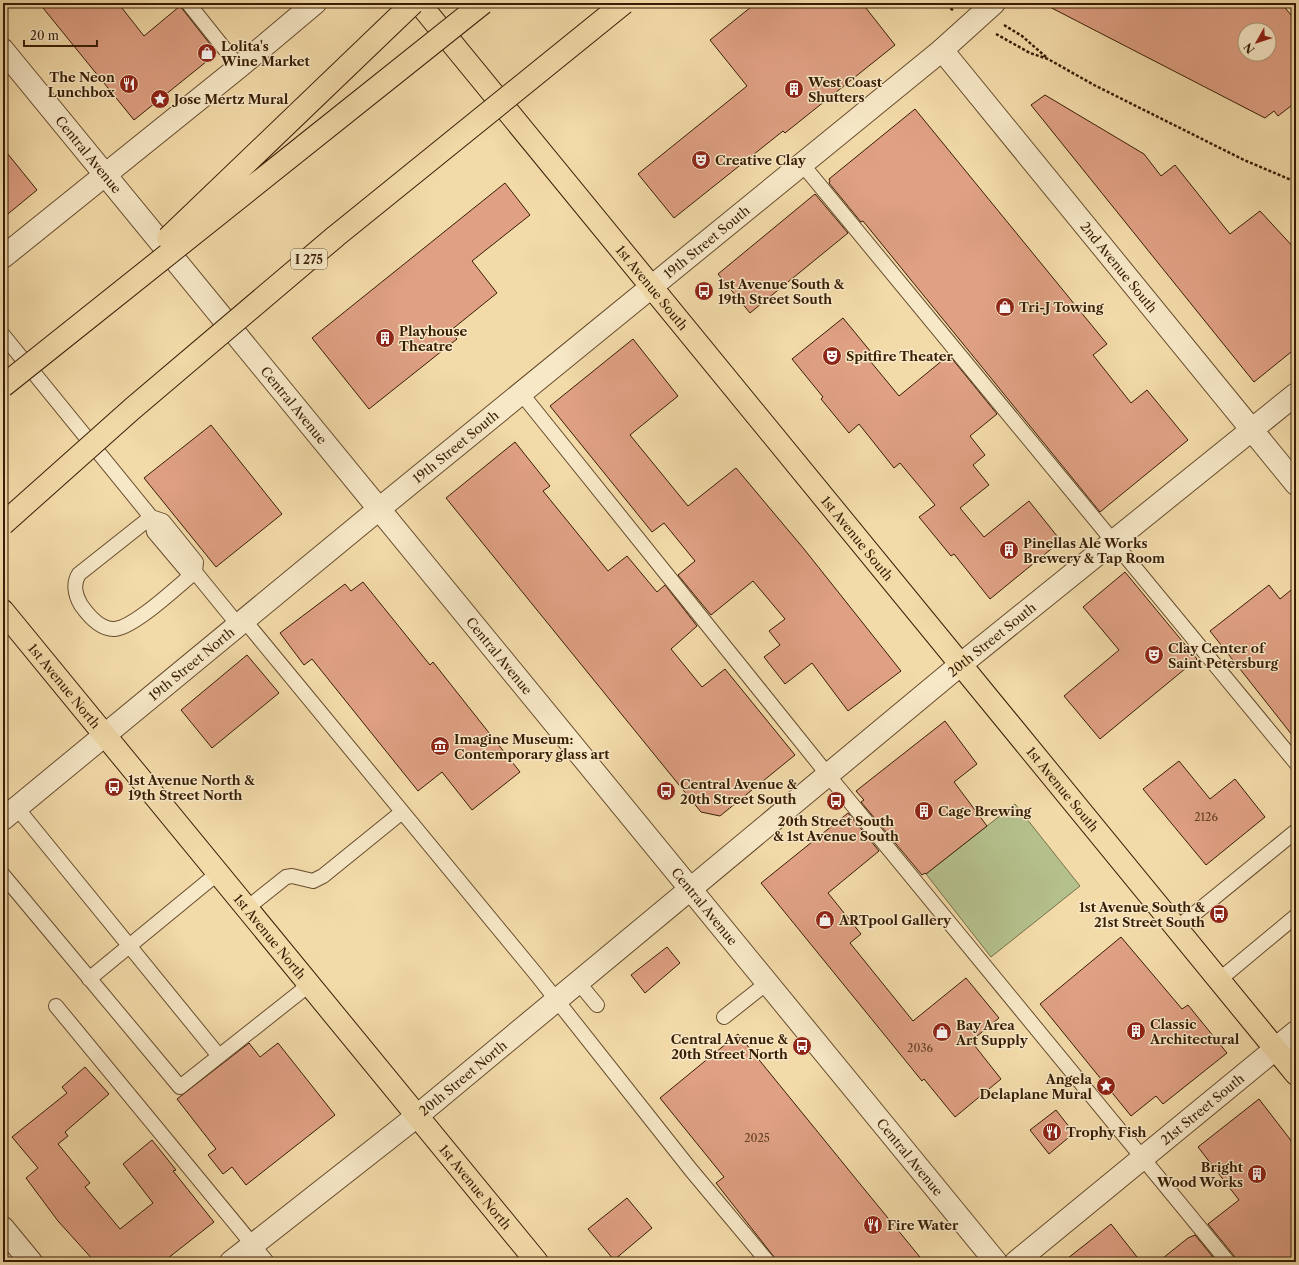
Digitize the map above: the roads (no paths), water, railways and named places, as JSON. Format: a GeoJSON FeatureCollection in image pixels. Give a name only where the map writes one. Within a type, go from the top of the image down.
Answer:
{"type":"FeatureCollection","features":[{"type":"Feature","properties":{"kind":"main road"},"geometry":{"type":"LineString","coordinates":[[74,329],[413,3]]}},
{"type":"Feature","properties":{"kind":"main road","name":"1st Avenue South"},"geometry":{"type":"LineString","coordinates":[[419,3],[1296,1074]]}},
{"type":"Feature","properties":{"kind":"main road"},"geometry":{"type":"LineString","coordinates":[[3,386],[483,3]]}},
{"type":"Feature","properties":{"kind":"main road","name":"I 275"},"geometry":{"type":"LineString","coordinates":[[3,524],[132,409],[336,236],[624,3]]}},
{"type":"Feature","properties":{"kind":"main road","name":"1st Avenue North"},"geometry":{"type":"LineString","coordinates":[[3,610],[537,1262]]}},
{"type":"Feature","properties":{"kind":"street"},"geometry":{"type":"LineString","coordinates":[[3,257],[315,3]]}},
{"type":"Feature","properties":{"kind":"street","name":"19th Street South"},"geometry":{"type":"LineString","coordinates":[[379,509],[942,50],[994,3]]}},
{"type":"Feature","properties":{"kind":"street","name":"Central Avenue"},"geometry":{"type":"LineString","coordinates":[[3,50],[996,1262]]}},
{"type":"Feature","properties":{"kind":"street","name":"2nd Avenue South"},"geometry":{"type":"LineString","coordinates":[[942,50],[1296,484]]}},
{"type":"Feature","properties":{"kind":"street","name":"20th Street South"},"geometry":{"type":"LineString","coordinates":[[691,890],[960,665],[1296,394]]}},
{"type":"Feature","properties":{"kind":"street","name":"19th Street North"},"geometry":{"type":"LineString","coordinates":[[10,814],[379,509]]}},
{"type":"Feature","properties":{"kind":"street","name":"20th Street North"},"geometry":{"type":"LineString","coordinates":[[231,1262],[417,1116],[691,890]]}},
{"type":"Feature","properties":{"kind":"street","name":"21st Street South"},"geometry":{"type":"LineString","coordinates":[[1016,1262],[1296,1032]]}},
{"type":"Feature","properties":{"kind":"street"},"geometry":{"type":"LineString","coordinates":[[3,1228],[30,1262]]}},
{"type":"Feature","properties":{"kind":"lane"},"geometry":{"type":"LineString","coordinates":[[188,3],[238,67]]}},
{"type":"Feature","properties":{"kind":"lane"},"geometry":{"type":"LineString","coordinates":[[802,164],[1296,763]]}},
{"type":"Feature","properties":{"kind":"lane"},"geometry":{"type":"LineString","coordinates":[[3,335],[151,517],[163,521],[196,562],[195,572],[142,615],[115,629],[104,627],[90,617],[80,603],[75,590],[75,580],[79,574],[151,517]]}},
{"type":"Feature","properties":{"kind":"lane"},"geometry":{"type":"LineString","coordinates":[[521,393],[828,775],[1228,1262]]}},
{"type":"Feature","properties":{"kind":"lane"},"geometry":{"type":"LineString","coordinates":[[195,572],[242,623],[402,812],[556,1000],[691,1170],[768,1262]]}},
{"type":"Feature","properties":{"kind":"lane"},"geometry":{"type":"LineString","coordinates":[[247,908],[286,877],[292,876],[313,881],[323,876],[402,812]]}},
{"type":"Feature","properties":{"kind":"lane"},"geometry":{"type":"LineString","coordinates":[[10,814],[130,946],[219,1056]]}},
{"type":"Feature","properties":{"kind":"lane"},"geometry":{"type":"LineString","coordinates":[[1177,928],[1296,831]]}},
{"type":"Feature","properties":{"kind":"lane"},"geometry":{"type":"LineString","coordinates":[[89,979],[218,873]]}},
{"type":"Feature","properties":{"kind":"lane"},"geometry":{"type":"LineString","coordinates":[[3,875],[180,1086],[309,985]]}},
{"type":"Feature","properties":{"kind":"lane"},"geometry":{"type":"LineString","coordinates":[[1219,980],[1296,916]]}},
{"type":"Feature","properties":{"kind":"lane"},"geometry":{"type":"LineString","coordinates":[[578,982],[597,1005]]}},
{"type":"Feature","properties":{"kind":"lane"},"geometry":{"type":"LineString","coordinates":[[724,1017],[767,983]]}},
{"type":"Feature","properties":{"kind":"lane"},"geometry":{"type":"LineString","coordinates":[[56,1006],[267,1262]]}},
{"type":"Feature","properties":{"kind":"place","name":"Lolita's Wine Market"},"geometry":{"type":"Point","coordinates":[207,53]}},
{"type":"Feature","properties":{"kind":"place","name":"The Neon Lunchbox"},"geometry":{"type":"Point","coordinates":[129,84]}},
{"type":"Feature","properties":{"kind":"place","name":"West Coast Shutters"},"geometry":{"type":"Point","coordinates":[794,89]}},
{"type":"Feature","properties":{"kind":"place","name":"Jose Mertz Mural"},"geometry":{"type":"Point","coordinates":[160,99]}},
{"type":"Feature","properties":{"kind":"place","name":"Creative Clay"},"geometry":{"type":"Point","coordinates":[701,160]}},
{"type":"Feature","properties":{"kind":"place","name":"1st Avenue South & 19th Street South"},"geometry":{"type":"Point","coordinates":[704,291]}},
{"type":"Feature","properties":{"kind":"place","name":"Tri-J Towing"},"geometry":{"type":"Point","coordinates":[1005,307]}},
{"type":"Feature","properties":{"kind":"place","name":"Playhouse Theatre"},"geometry":{"type":"Point","coordinates":[385,338]}},
{"type":"Feature","properties":{"kind":"place","name":"Spitfire Theater"},"geometry":{"type":"Point","coordinates":[832,356]}},
{"type":"Feature","properties":{"kind":"place","name":"Pinellas Ale Works Brewery & Tap Room"},"geometry":{"type":"Point","coordinates":[1009,550]}},
{"type":"Feature","properties":{"kind":"place","name":"Clay Center of Saint Petersburg"},"geometry":{"type":"Point","coordinates":[1154,655]}},
{"type":"Feature","properties":{"kind":"place","name":"Imagine Museum: Contemporary glass art"},"geometry":{"type":"Point","coordinates":[440,746]}},
{"type":"Feature","properties":{"kind":"place","name":"1st Avenue North & 19th Street North"},"geometry":{"type":"Point","coordinates":[114,787]}},
{"type":"Feature","properties":{"kind":"place","name":"Central Avenue & 20th Street South"},"geometry":{"type":"Point","coordinates":[666,791]}},
{"type":"Feature","properties":{"kind":"place","name":"20th Street South & 1st Avenue South"},"geometry":{"type":"Point","coordinates":[836,801]}},
{"type":"Feature","properties":{"kind":"place","name":"Cage Brewing"},"geometry":{"type":"Point","coordinates":[924,811]}},
{"type":"Feature","properties":{"kind":"place","name":"1st Avenue South & 21st Street South"},"geometry":{"type":"Point","coordinates":[1219,914]}},
{"type":"Feature","properties":{"kind":"place","name":"ARTpool Gallery"},"geometry":{"type":"Point","coordinates":[825,920]}},
{"type":"Feature","properties":{"kind":"place","name":"Classic Architectural"},"geometry":{"type":"Point","coordinates":[1136,1031]}},
{"type":"Feature","properties":{"kind":"place","name":"Bay Area Art Supply"},"geometry":{"type":"Point","coordinates":[942,1032]}},
{"type":"Feature","properties":{"kind":"place","name":"Central Avenue & 20th Street North"},"geometry":{"type":"Point","coordinates":[802,1046]}},
{"type":"Feature","properties":{"kind":"place","name":"Angela Delaplane Mural"},"geometry":{"type":"Point","coordinates":[1106,1086]}},
{"type":"Feature","properties":{"kind":"place","name":"Trophy Fish"},"geometry":{"type":"Point","coordinates":[1052,1132]}},
{"type":"Feature","properties":{"kind":"place","name":"Bright Wood Works"},"geometry":{"type":"Point","coordinates":[1257,1174]}},
{"type":"Feature","properties":{"kind":"place","name":"Fire Water"},"geometry":{"type":"Point","coordinates":[873,1225]}}]}
